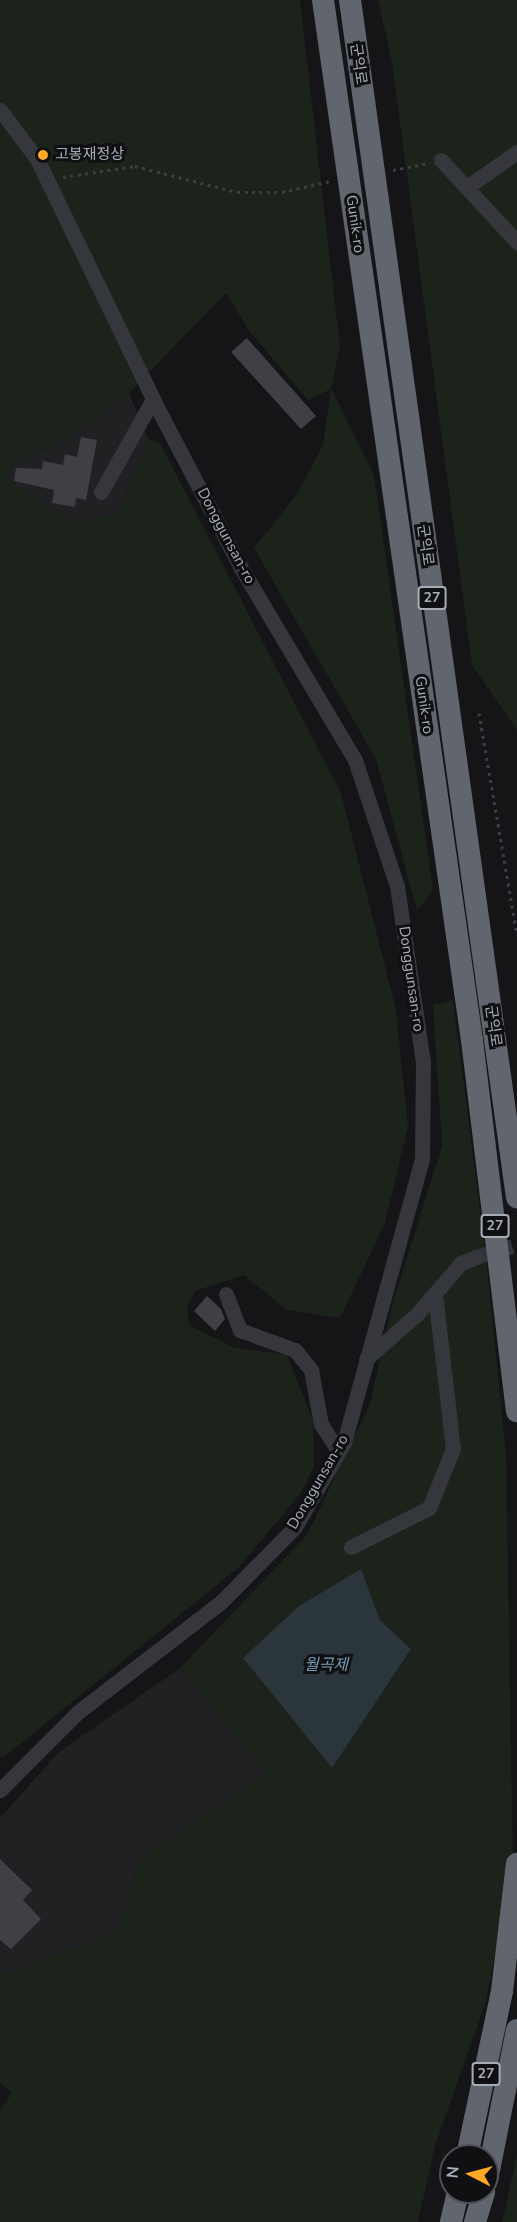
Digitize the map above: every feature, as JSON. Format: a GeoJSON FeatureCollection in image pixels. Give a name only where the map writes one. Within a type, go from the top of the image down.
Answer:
{"type":"FeatureCollection","features":[{"type":"Feature","properties":{"kind":"highway","name":"Gunik-ro"},"geometry":{"type":"LineString","coordinates":[[323,0],[472,1040],[517,1411]]}},
{"type":"Feature","properties":{"kind":"highway","name":"군익로"},"geometry":{"type":"LineString","coordinates":[[350,0],[517,1197]]}},
{"type":"Feature","properties":{"kind":"highway","name":"27"},"geometry":{"type":"LineString","coordinates":[[470,2144],[502,1990],[517,1864]]}},
{"type":"Feature","properties":{"kind":"highway","name":"27"},"geometry":{"type":"LineString","coordinates":[[494,2144],[517,2030]]}},
{"type":"Feature","properties":{"kind":"highway"},"geometry":{"type":"LineString","coordinates":[[451,2222],[456,2204]]}},
{"type":"Feature","properties":{"kind":"highway"},"geometry":{"type":"LineString","coordinates":[[475,2222],[480,2204]]}},
{"type":"Feature","properties":{"kind":"highway"},"geometry":{"type":"LineString","coordinates":[[481,2222],[483,2204]]}},
{"type":"Feature","properties":{"kind":"street","name":"Donggunsan-ro"},"geometry":{"type":"LineString","coordinates":[[0,110],[36,159],[153,399],[241,568],[355,760],[397,886],[423,1063],[422,1159],[366,1359],[361,1392],[339,1452],[295,1527],[221,1602],[77,1713],[0,1790]]}},
{"type":"Feature","properties":{"kind":"street"},"geometry":{"type":"LineString","coordinates":[[467,187],[517,152]]}},
{"type":"Feature","properties":{"kind":"street"},"geometry":{"type":"LineString","coordinates":[[441,160],[517,242]]}},
{"type":"Feature","properties":{"kind":"street"},"geometry":{"type":"LineString","coordinates":[[101,492],[153,399]]}},
{"type":"Feature","properties":{"kind":"street"},"geometry":{"type":"LineString","coordinates":[[366,1359],[435,1293],[461,1263],[476,1257]]}},
{"type":"Feature","properties":{"kind":"street"},"geometry":{"type":"LineString","coordinates":[[351,1546],[429,1508],[453,1449],[435,1293]]}},
{"type":"Feature","properties":{"kind":"street"},"geometry":{"type":"LineString","coordinates":[[226,1294],[240,1330],[295,1350],[311,1370],[321,1424],[339,1452]]}},
{"type":"Feature","properties":{"kind":"path"},"geometry":{"type":"LineString","coordinates":[[46,179],[135,166],[237,192],[282,192],[316,184]]}},
{"type":"Feature","properties":{"kind":"path"},"geometry":{"type":"LineString","coordinates":[[479,713],[517,935]]}},
{"type":"Feature","properties":{"kind":"shaded area"},"geometry":{"type":"Polygon","coordinates":[[[0,0],[300,0],[340,347],[331,388],[374,475],[433,890],[417,911],[376,759],[254,548],[297,494],[323,445],[331,389],[308,400],[250,332],[226,293],[129,393],[74,435],[7,469],[10,483],[77,523],[118,513],[148,439],[160,443],[341,793],[396,1010],[408,1126],[385,1223],[340,1318],[287,1310],[244,1275],[195,1291],[187,1308],[190,1326],[233,1347],[287,1355],[313,1420],[314,1466],[301,1493],[239,1567],[4,1757],[0,1756],[0,0]]]}},
{"type":"Feature","properties":{"kind":"shaded area"},"geometry":{"type":"Polygon","coordinates":[[[378,0],[517,0],[517,730],[472,665],[392,62],[378,0]]]}},
{"type":"Feature","properties":{"kind":"shaded area"},"geometry":{"type":"Polygon","coordinates":[[[129,393],[148,439],[118,513],[77,523],[10,484],[7,469],[74,435],[129,393]]]}},
{"type":"Feature","properties":{"kind":"shaded area"},"geometry":{"type":"Polygon","coordinates":[[[453,1000],[487,1265],[506,1456],[513,1861],[486,2001],[435,2146],[418,2222],[0,2222],[0,2110],[12,2093],[0,2083],[0,1976],[117,1932],[140,1858],[267,1774],[180,1668],[307,1535],[370,1404],[393,1302],[442,1146],[433,1005],[453,1000]],[[361,1569],[243,1658],[332,1768],[411,1649],[380,1620],[361,1569]]]}},
{"type":"Feature","properties":{"kind":"shaded area"},"geometry":{"type":"Polygon","coordinates":[[[180,1668],[268,1774],[140,1858],[117,1932],[0,1976],[0,1818],[58,1753],[180,1668]]]}},
{"type":"Feature","properties":{"kind":"shaded area"},"geometry":{"type":"Polygon","coordinates":[[[517,2155],[517,2222],[502,2222],[504,2214],[517,2155]]]}},
{"type":"Feature","properties":{"kind":"water","name":"월곡제"},"geometry":{"type":"Polygon","coordinates":[[[361,1569],[380,1620],[411,1649],[332,1768],[243,1658],[299,1606],[361,1569]]]}},
{"type":"Feature","properties":{"kind":"building"},"geometry":{"type":"Polygon","coordinates":[[[247,338],[316,416],[301,429],[231,352],[247,338]]]}},
{"type":"Feature","properties":{"kind":"building"},"geometry":{"type":"Polygon","coordinates":[[[81,437],[97,440],[86,500],[76,498],[75,507],[52,503],[54,490],[14,481],[16,468],[42,469],[43,461],[63,465],[65,454],[77,457],[81,437]]]}},
{"type":"Feature","properties":{"kind":"building"},"geometry":{"type":"Polygon","coordinates":[[[207,1296],[221,1309],[225,1319],[215,1331],[194,1311],[207,1296]]]}},
{"type":"Feature","properties":{"kind":"building"},"geometry":{"type":"Polygon","coordinates":[[[0,1859],[32,1890],[23,1900],[41,1919],[11,1949],[0,1940],[0,1859]]]}},
{"type":"Feature","properties":{"kind":"tunnel"},"geometry":{"type":"LineString","coordinates":[[476,1257],[517,1245]]}},
{"type":"Feature","properties":{"kind":"place","name":"고봉재정상"},"geometry":{"type":"Point","coordinates":[43,155]}}]}
